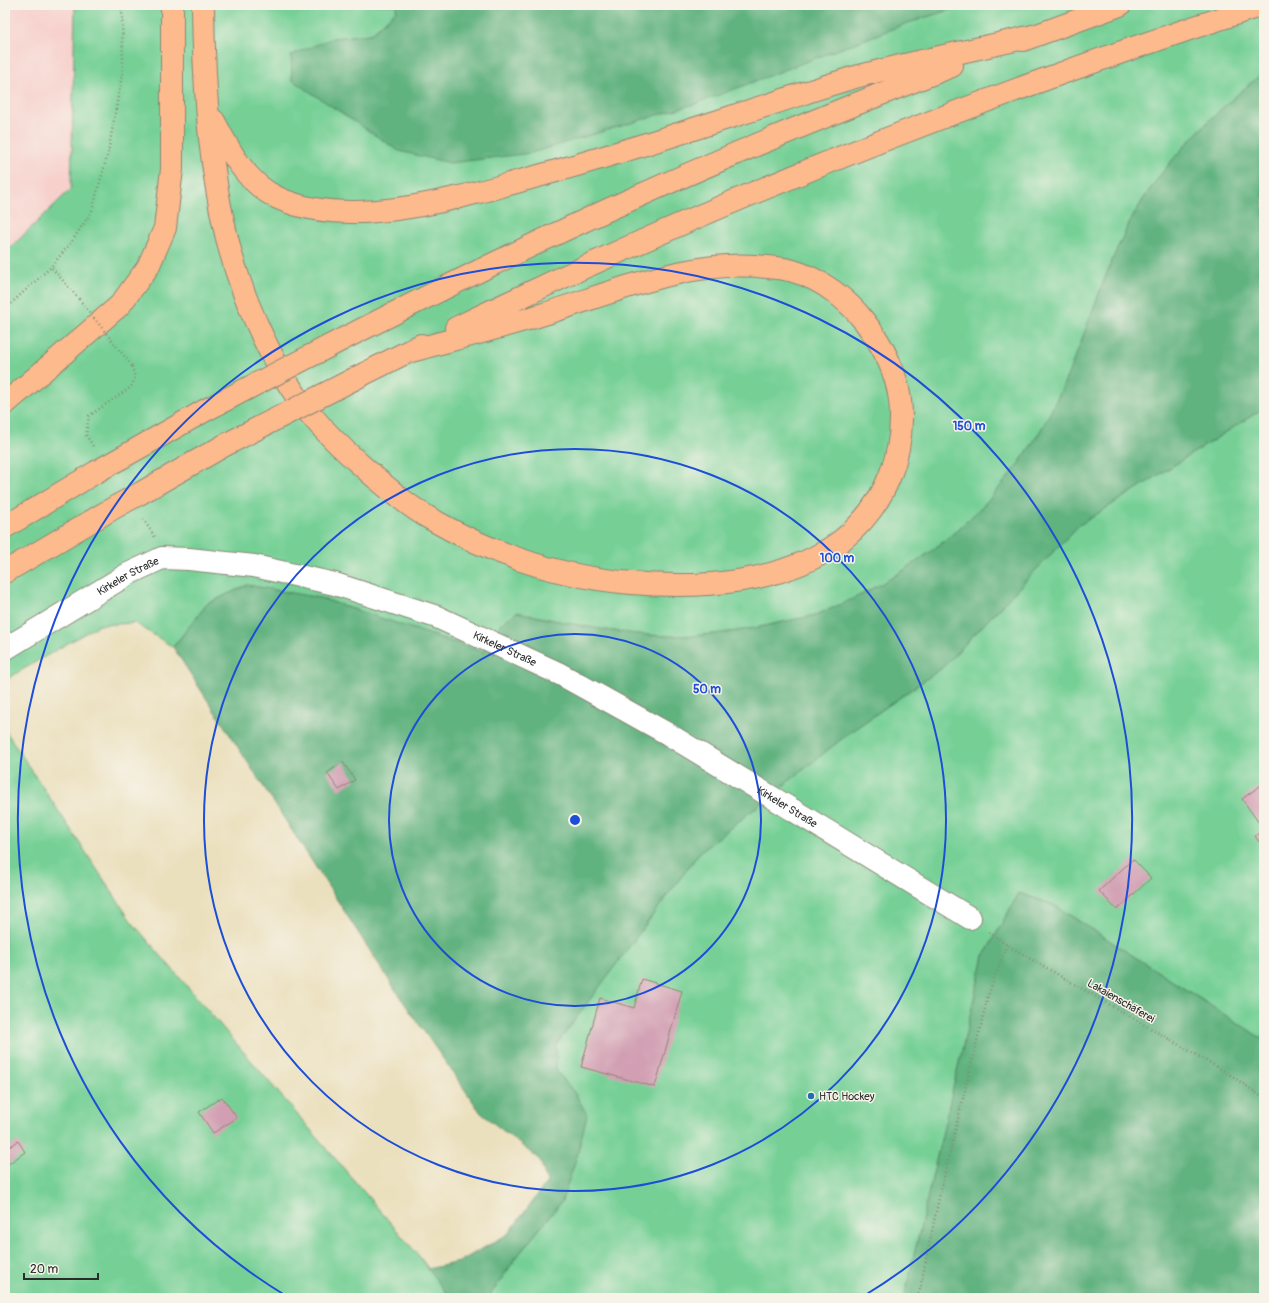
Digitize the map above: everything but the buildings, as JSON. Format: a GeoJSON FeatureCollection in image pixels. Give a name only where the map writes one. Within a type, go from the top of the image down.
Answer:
{"type":"FeatureCollection","features":[{"type":"Feature","properties":{"kind":"highway"},"geometry":{"type":"LineString","coordinates":[[5,404],[120,305],[148,267],[165,228],[172,168],[172,5]]}},
{"type":"Feature","properties":{"kind":"highway"},"geometry":{"type":"LineString","coordinates":[[203,5],[208,112],[217,195],[231,254],[252,310],[271,353],[310,414],[346,451],[386,486],[428,518],[484,546],[546,568],[598,581],[670,587],[738,581],[802,564],[842,540],[866,516],[884,491],[895,461],[902,429],[899,395],[891,364],[876,336],[852,306],[826,286],[793,271],[750,265],[691,270],[620,289],[542,315],[408,352]]}},
{"type":"Feature","properties":{"kind":"highway"},"geometry":{"type":"LineString","coordinates":[[5,527],[96,472],[204,411],[341,340],[515,254],[640,195],[772,137],[966,60],[1120,5]]}},
{"type":"Feature","properties":{"kind":"highway"},"geometry":{"type":"LineString","coordinates":[[5,572],[225,445],[408,352],[647,238],[787,178],[974,104],[1153,40],[1262,5]]}},
{"type":"Feature","properties":{"kind":"highway"},"geometry":{"type":"LineString","coordinates":[[208,112],[224,141],[252,180],[278,198],[308,207],[342,212],[402,208],[463,197],[574,166],[858,76],[1036,35]]}},
{"type":"Feature","properties":{"kind":"lane","name":"Kirkeler Straße"},"geometry":{"type":"LineString","coordinates":[[5,649],[128,574],[162,558],[189,559],[254,566],[335,584],[437,617],[560,674],[668,734],[970,918]]}},
{"type":"Feature","properties":{"kind":"path"},"geometry":{"type":"LineString","coordinates":[[5,309],[51,267],[72,241],[92,211],[108,153],[123,69],[122,5]]}},
{"type":"Feature","properties":{"kind":"path"},"geometry":{"type":"LineString","coordinates":[[51,267],[79,299],[132,366]]}},
{"type":"Feature","properties":{"kind":"path","name":"Lakaienschäferei"},"geometry":{"type":"LineString","coordinates":[[970,918],[1008,945],[1229,1074],[1264,1098]]}},
{"type":"Feature","properties":{"kind":"path"},"geometry":{"type":"LineString","coordinates":[[918,1298],[940,1194],[988,996],[1008,945]]}},
{"type":"Feature","properties":{"kind":"shaded area"},"geometry":{"type":"Polygon","coordinates":[[[5,5],[75,5],[71,189],[5,253],[5,5]]]}},
{"type":"Feature","properties":{"kind":"green space"},"geometry":{"type":"Polygon","coordinates":[[[75,5],[397,5],[396,11],[371,34],[333,38],[905,24],[964,5],[1264,5],[1264,72],[1197,133],[1168,166],[1141,203],[1116,252],[1065,382],[1034,442],[1011,474],[984,504],[955,532],[923,557],[890,579],[854,598],[809,617],[739,631],[695,636],[665,636],[628,633],[572,624],[517,612],[502,623],[483,652],[320,598],[247,585],[207,604],[173,647],[135,623],[99,625],[10,677],[5,684],[5,253],[71,189],[75,5]]]}},
{"type":"Feature","properties":{"kind":"green space"},"geometry":{"type":"Polygon","coordinates":[[[397,5],[964,5],[905,24],[698,103],[531,153],[450,163],[399,151],[292,80],[291,55],[333,38],[371,34],[396,11],[397,5]]]}},
{"type":"Feature","properties":{"kind":"green space"},"geometry":{"type":"Polygon","coordinates":[[[1264,72],[1264,408],[1078,526],[942,668],[849,733],[699,853],[556,1045],[556,1070],[576,1095],[587,1115],[577,1156],[562,1201],[516,1258],[488,1298],[450,1298],[428,1269],[459,1262],[508,1234],[547,1182],[540,1160],[481,1113],[400,997],[173,647],[207,604],[247,585],[320,598],[483,652],[502,623],[517,612],[572,624],[628,633],[665,636],[695,636],[739,631],[809,617],[854,598],[890,579],[923,557],[955,532],[984,504],[1011,474],[1034,442],[1065,382],[1116,252],[1141,203],[1168,166],[1197,133],[1264,72]]]}},
{"type":"Feature","properties":{"kind":"green space"},"geometry":{"type":"Polygon","coordinates":[[[1264,408],[1264,1040],[1054,905],[1019,893],[984,956],[904,1298],[488,1298],[516,1258],[562,1201],[576,1095],[556,1070],[556,1045],[699,853],[849,733],[942,668],[1078,526],[1264,408]]]}},
{"type":"Feature","properties":{"kind":"green space"},"geometry":{"type":"Polygon","coordinates":[[[5,730],[131,921],[419,1256],[450,1298],[5,1298],[5,730]]]}},
{"type":"Feature","properties":{"kind":"green space"},"geometry":{"type":"Polygon","coordinates":[[[1019,893],[1054,905],[1264,1040],[1264,1298],[904,1298],[984,956],[1019,893]]]}},
{"type":"Feature","properties":{"kind":"place","name":"HTC Hockey"},"geometry":{"type":"Point","coordinates":[811,1096]}}]}
